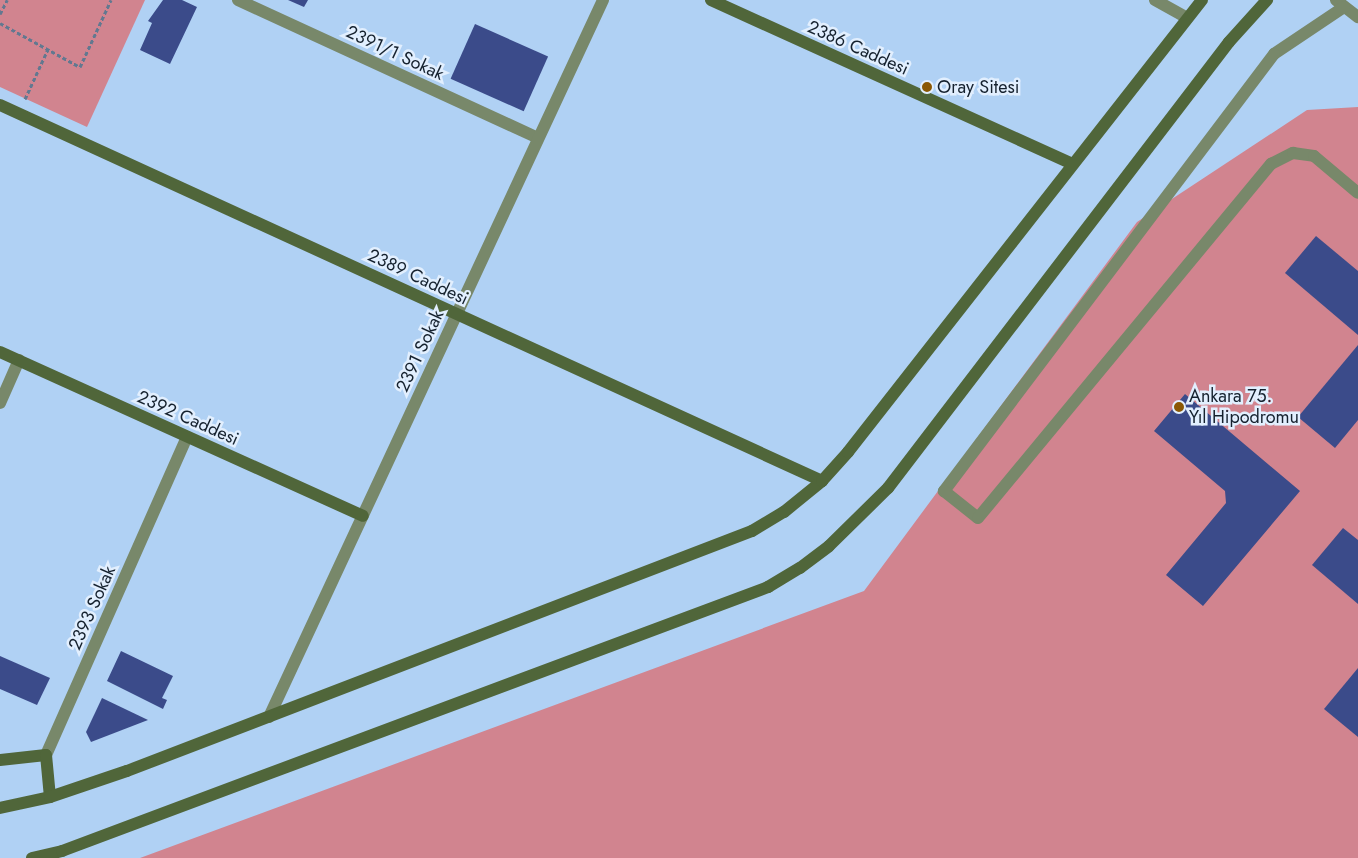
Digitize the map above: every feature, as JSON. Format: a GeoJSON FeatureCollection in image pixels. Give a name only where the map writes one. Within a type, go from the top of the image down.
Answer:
{"type":"FeatureCollection","features":[{"type":"Feature","properties":{"kind":"main road","name":"2386 Caddesi"},"geometry":{"type":"LineString","coordinates":[[711,0],[1073,164]]}},
{"type":"Feature","properties":{"kind":"main road"},"geometry":{"type":"LineString","coordinates":[[0,808],[50,797],[269,717],[752,531],[784,512],[822,481],[1202,0]]}},
{"type":"Feature","properties":{"kind":"main road"},"geometry":{"type":"LineString","coordinates":[[32,858],[62,851],[758,590],[800,568],[829,546],[888,488],[1229,42],[1267,0]]}},
{"type":"Feature","properties":{"kind":"main road","name":"2389 Caddesi"},"geometry":{"type":"LineString","coordinates":[[0,105],[822,481]]}},
{"type":"Feature","properties":{"kind":"main road","name":"2392 Caddesi"},"geometry":{"type":"LineString","coordinates":[[0,352],[363,516]]}},
{"type":"Feature","properties":{"kind":"main road"},"geometry":{"type":"LineString","coordinates":[[0,760],[46,755]]}},
{"type":"Feature","properties":{"kind":"main road","name":"2393 Sokak"},"geometry":{"type":"LineString","coordinates":[[46,755],[50,797]]}},
{"type":"Feature","properties":{"kind":"street","name":"2391/1 Sokak"},"geometry":{"type":"LineString","coordinates":[[238,0],[538,138]]}},
{"type":"Feature","properties":{"kind":"street","name":"2391 Sokak"},"geometry":{"type":"LineString","coordinates":[[269,717],[603,0]]}},
{"type":"Feature","properties":{"kind":"street"},"geometry":{"type":"LineString","coordinates":[[1155,0],[1187,18]]}},
{"type":"Feature","properties":{"kind":"street"},"geometry":{"type":"LineString","coordinates":[[1358,17],[1340,4],[1274,54],[944,492],[978,518],[1271,164],[1292,153],[1314,156],[1358,193]]}},
{"type":"Feature","properties":{"kind":"street"},"geometry":{"type":"LineString","coordinates":[[0,403],[18,360]]}},
{"type":"Feature","properties":{"kind":"street","name":"2393 Sokak"},"geometry":{"type":"LineString","coordinates":[[46,755],[187,437]]}},
{"type":"Feature","properties":{"kind":"path"},"geometry":{"type":"LineString","coordinates":[[0,14],[7,0]]}},
{"type":"Feature","properties":{"kind":"path"},"geometry":{"type":"LineString","coordinates":[[0,24],[80,67],[111,0]]}},
{"type":"Feature","properties":{"kind":"path"},"geometry":{"type":"LineString","coordinates":[[18,113],[48,49]]}},
{"type":"Feature","properties":{"kind":"shaded area"},"geometry":{"type":"Polygon","coordinates":[[[0,0],[145,0],[87,127],[0,87],[0,0]]]}},
{"type":"Feature","properties":{"kind":"shaded area","name":"Ankara 75. Yıl Hipodromu"},"geometry":{"type":"Polygon","coordinates":[[[1358,107],[1358,858],[140,858],[864,591],[1137,222],[1307,110],[1358,107]]]}},
{"type":"Feature","properties":{"kind":"building"},"geometry":{"type":"Polygon","coordinates":[[[163,0],[182,0],[197,7],[170,64],[140,50],[152,23],[148,21],[163,0]]]}},
{"type":"Feature","properties":{"kind":"building"},"geometry":{"type":"Polygon","coordinates":[[[288,0],[308,0],[304,7],[288,0]]]}},
{"type":"Feature","properties":{"kind":"building"},"geometry":{"type":"Polygon","coordinates":[[[475,24],[548,57],[524,111],[451,79],[475,24]]]}},
{"type":"Feature","properties":{"kind":"building"},"geometry":{"type":"Polygon","coordinates":[[[1316,236],[1358,271],[1358,335],[1285,273],[1316,236]]]}},
{"type":"Feature","properties":{"kind":"building"},"geometry":{"type":"Polygon","coordinates":[[[1358,345],[1358,420],[1335,448],[1298,417],[1358,345]]]}},
{"type":"Feature","properties":{"kind":"building"},"geometry":{"type":"Polygon","coordinates":[[[1185,394],[1300,491],[1203,606],[1166,575],[1226,503],[1225,491],[1154,431],[1185,394]]]}},
{"type":"Feature","properties":{"kind":"building"},"geometry":{"type":"Polygon","coordinates":[[[1343,528],[1358,540],[1358,604],[1312,565],[1343,528]]]}},
{"type":"Feature","properties":{"kind":"building"},"geometry":{"type":"Polygon","coordinates":[[[121,651],[173,676],[162,698],[167,700],[163,709],[107,681],[121,651]]]}},
{"type":"Feature","properties":{"kind":"building"},"geometry":{"type":"Polygon","coordinates":[[[0,656],[50,678],[37,705],[0,689],[0,656]]]}},
{"type":"Feature","properties":{"kind":"building"},"geometry":{"type":"Polygon","coordinates":[[[1358,668],[1358,737],[1324,709],[1358,668]]]}},
{"type":"Feature","properties":{"kind":"building"},"geometry":{"type":"Polygon","coordinates":[[[102,698],[148,720],[91,742],[86,732],[102,698]]]}},
{"type":"Feature","properties":{"kind":"place","name":"Oray Sitesi"},"geometry":{"type":"Point","coordinates":[927,87]}},
{"type":"Feature","properties":{"kind":"place","name":"Ankara 75. Yıl Hipodromu"},"geometry":{"type":"Point","coordinates":[1179,407]}}]}
